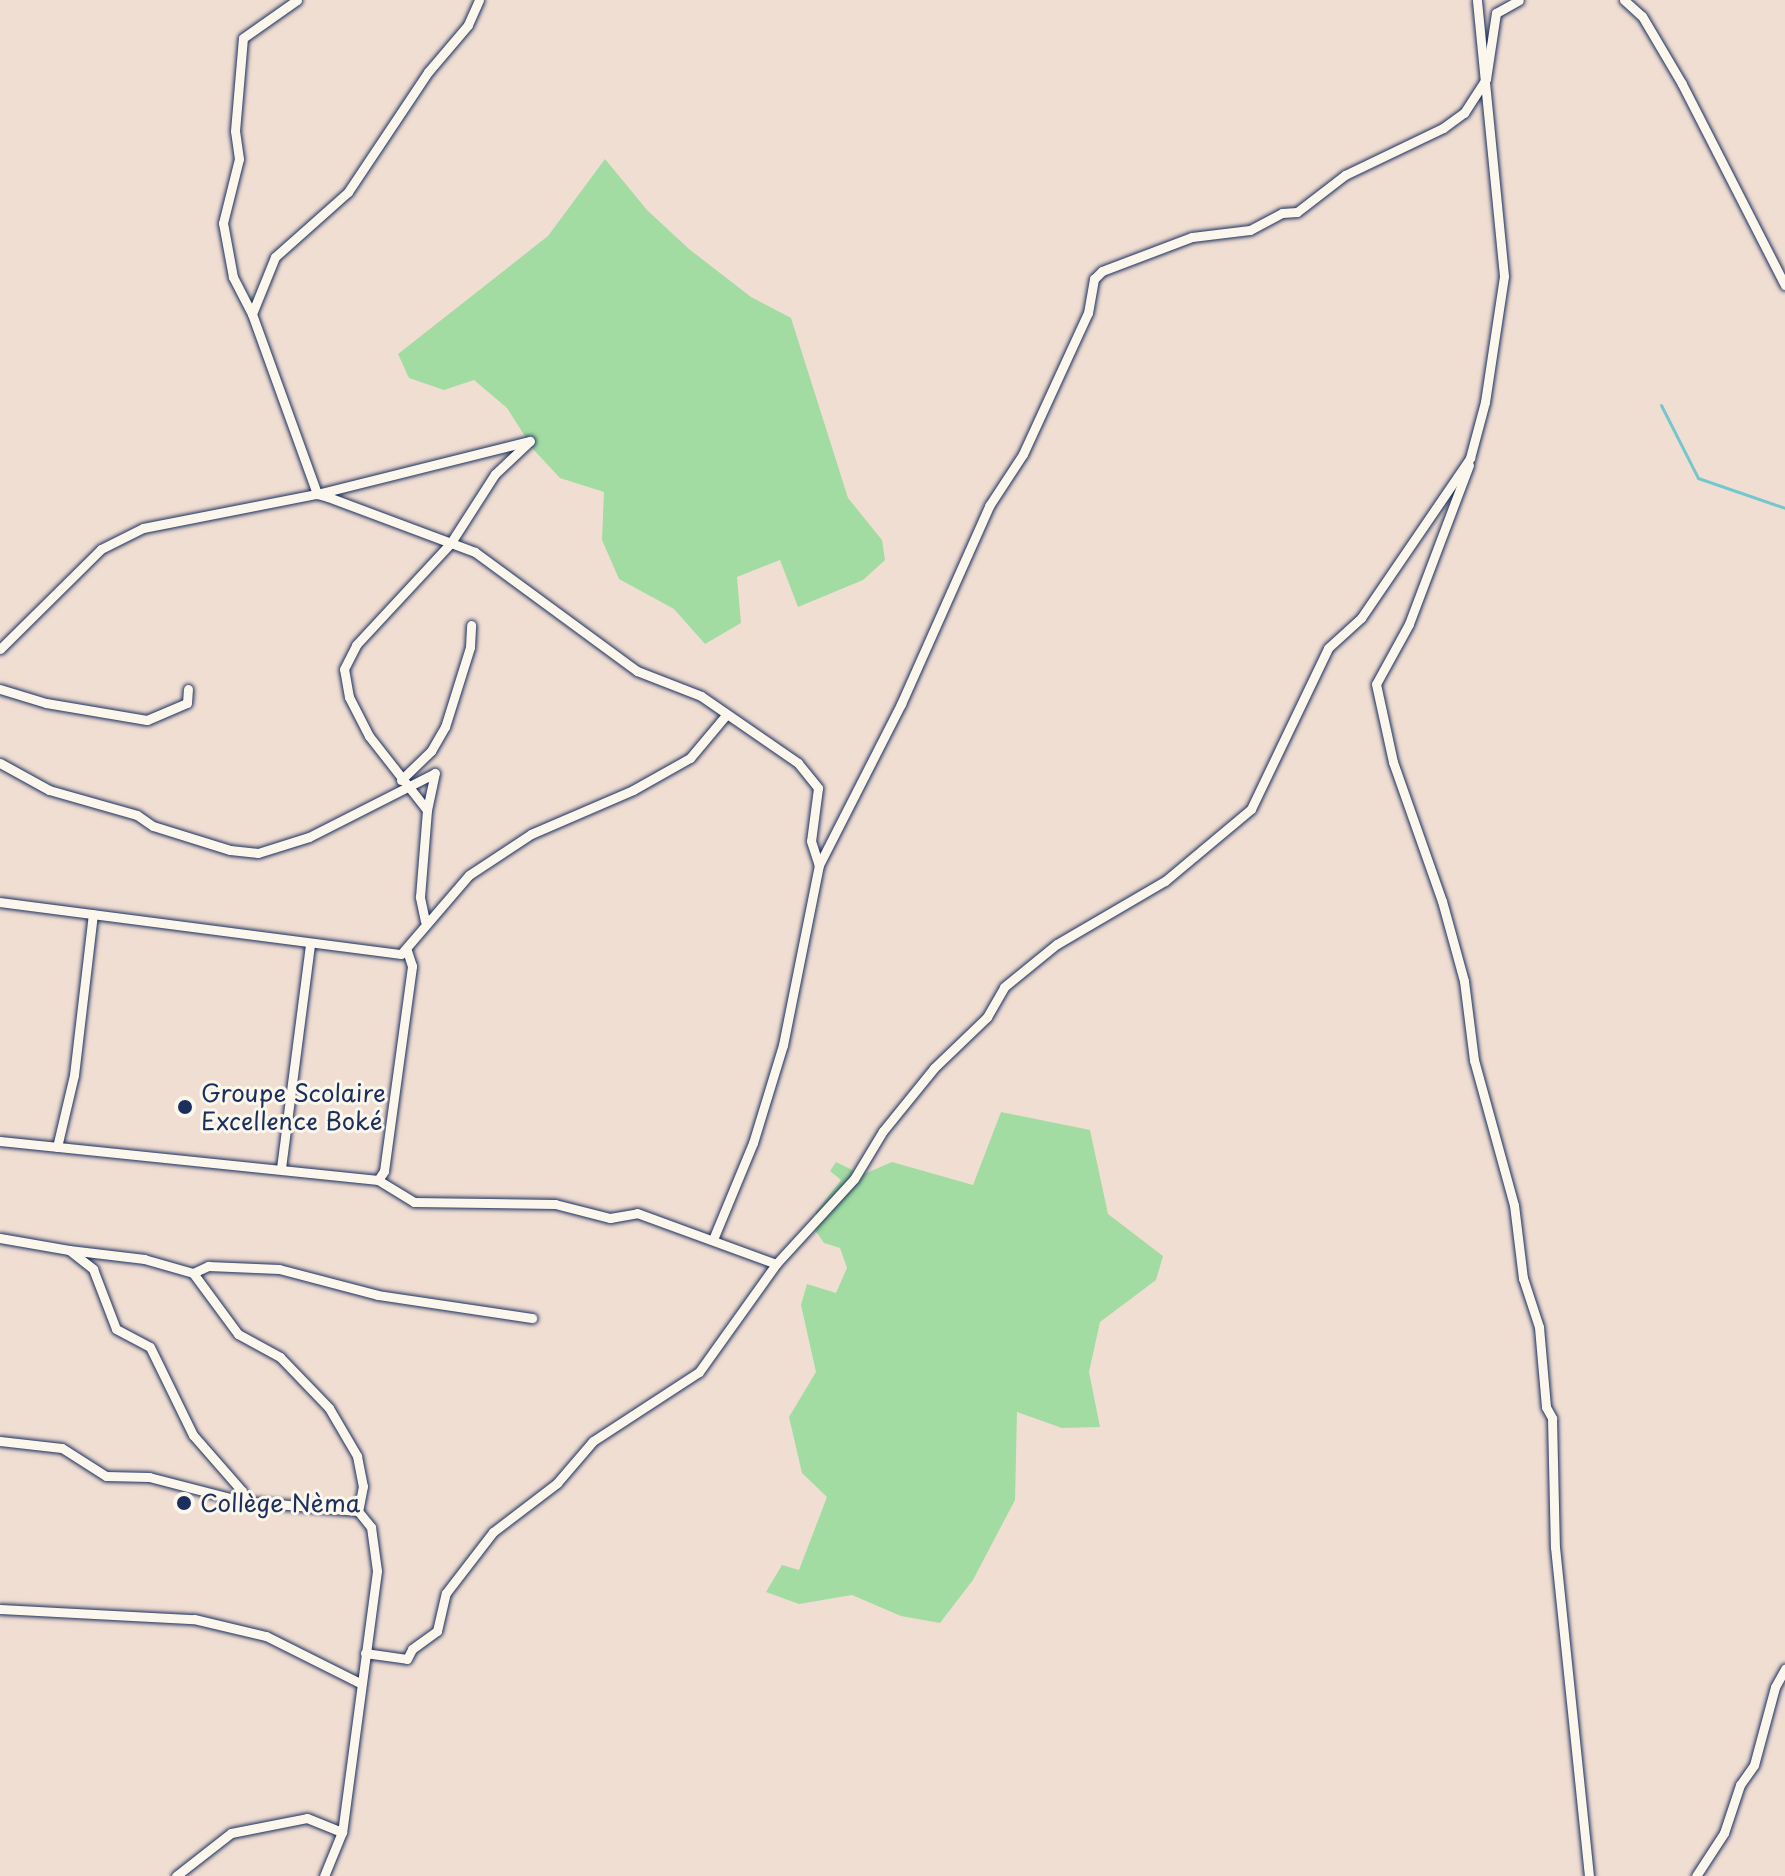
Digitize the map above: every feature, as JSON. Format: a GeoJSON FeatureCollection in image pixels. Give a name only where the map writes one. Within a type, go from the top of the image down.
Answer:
{"type":"FeatureCollection","features":[{"type":"Feature","properties":{"kind":"street"},"geometry":{"type":"LineString","coordinates":[[297,0],[243,38],[235,131],[239,159],[223,223],[233,277],[252,314],[317,494],[475,552],[514,577],[637,671],[701,696],[798,763],[818,788],[811,841],[819,865]]}},
{"type":"Feature","properties":{"kind":"street"},"geometry":{"type":"LineString","coordinates":[[252,314],[275,257],[348,192],[428,72],[468,25],[479,0]]}},
{"type":"Feature","properties":{"kind":"street"},"geometry":{"type":"LineString","coordinates":[[1477,0],[1504,276],[1485,402],[1459,500],[1409,624],[1376,684],[1393,762],[1442,901],[1464,981],[1474,1060],[1514,1205],[1523,1278],[1539,1327],[1546,1407],[1552,1418],[1555,1547],[1589,1876]]}},
{"type":"Feature","properties":{"kind":"street"},"geometry":{"type":"LineString","coordinates":[[714,1237],[753,1143],[783,1045],[819,865],[901,704],[989,506],[1023,454],[1088,313],[1094,279],[1102,271],[1192,237],[1250,230],[1282,213],[1297,212],[1345,175],[1443,128],[1464,113],[1486,79],[1496,13],[1519,0]]}},
{"type":"Feature","properties":{"kind":"street"},"geometry":{"type":"LineString","coordinates":[[1624,0],[1642,16],[1682,84],[1785,285]]}},
{"type":"Feature","properties":{"kind":"street"},"geometry":{"type":"LineString","coordinates":[[0,649],[101,549],[143,528],[317,494],[530,441],[495,474],[450,544],[356,645],[344,669],[349,697],[403,783],[427,810]]}},
{"type":"Feature","properties":{"kind":"street"},"geometry":{"type":"LineString","coordinates":[[365,1653],[407,1659],[412,1649],[437,1631],[446,1593],[493,1532],[557,1483],[593,1441],[699,1372],[776,1264],[854,1179],[883,1131],[934,1068],[987,1017],[1004,987],[1057,944],[1165,881],[1195,851],[1240,822],[1328,648],[1361,618],[1470,458]]}},
{"type":"Feature","properties":{"kind":"street"},"geometry":{"type":"LineString","coordinates":[[403,783],[431,751],[445,727],[470,647],[471,625]]}},
{"type":"Feature","properties":{"kind":"street"},"geometry":{"type":"LineString","coordinates":[[0,689],[46,703],[147,720],[187,703],[188,689]]}},
{"type":"Feature","properties":{"kind":"street"},"geometry":{"type":"LineString","coordinates":[[378,1180],[384,1171],[412,966],[407,951],[425,921],[469,875],[531,834],[633,790],[690,758],[726,715]]}},
{"type":"Feature","properties":{"kind":"street"},"geometry":{"type":"LineString","coordinates":[[0,763],[49,790],[247,852],[284,849],[403,783],[435,773],[427,810],[420,897],[425,921]]}},
{"type":"Feature","properties":{"kind":"street"},"geometry":{"type":"LineString","coordinates":[[0,902],[310,944],[407,951]]}},
{"type":"Feature","properties":{"kind":"street"},"geometry":{"type":"LineString","coordinates":[[57,1147],[74,1075],[93,914]]}},
{"type":"Feature","properties":{"kind":"street"},"geometry":{"type":"LineString","coordinates":[[281,1168],[310,944]]}},
{"type":"Feature","properties":{"kind":"street"},"geometry":{"type":"LineString","coordinates":[[0,1141],[378,1180],[414,1202],[555,1204],[610,1218],[637,1213],[714,1237],[776,1264]]}},
{"type":"Feature","properties":{"kind":"street"},"geometry":{"type":"LineString","coordinates":[[0,1238],[144,1259],[193,1273],[238,1334],[280,1357],[329,1408],[357,1456],[363,1486],[358,1511]]}},
{"type":"Feature","properties":{"kind":"street"},"geometry":{"type":"LineString","coordinates":[[69,1250],[93,1269],[116,1329],[150,1347],[193,1435],[242,1491],[242,1501]]}},
{"type":"Feature","properties":{"kind":"street"},"geometry":{"type":"LineString","coordinates":[[193,1273],[208,1266],[279,1269],[378,1295],[532,1318]]}},
{"type":"Feature","properties":{"kind":"street"},"geometry":{"type":"LineString","coordinates":[[0,1441],[62,1448],[106,1476],[149,1477],[242,1501],[358,1511],[371,1527],[369,1540],[378,1556],[342,1832],[324,1876]]}},
{"type":"Feature","properties":{"kind":"street"},"geometry":{"type":"LineString","coordinates":[[0,1609],[194,1619],[266,1636],[360,1683]]}},
{"type":"Feature","properties":{"kind":"street"},"geometry":{"type":"LineString","coordinates":[[1696,1876],[1724,1833],[1740,1785],[1754,1765],[1785,1669]]}},
{"type":"Feature","properties":{"kind":"street"},"geometry":{"type":"LineString","coordinates":[[176,1876],[231,1833],[307,1818],[342,1832]]}},
{"type":"Feature","properties":{"kind":"green space"},"geometry":{"type":"Polygon","coordinates":[[[605,159],[647,210],[689,249],[751,297],[791,318],[848,498],[882,540],[885,560],[863,580],[798,607],[780,560],[737,577],[741,623],[705,644],[674,609],[619,579],[602,540],[604,492],[560,478],[533,449],[507,408],[474,380],[444,390],[409,378],[398,354],[548,236],[605,159]]]}},
{"type":"Feature","properties":{"kind":"green space"},"geometry":{"type":"Polygon","coordinates":[[[1001,1112],[1090,1130],[1108,1214],[1163,1256],[1156,1280],[1100,1322],[1089,1372],[1100,1427],[1062,1428],[1017,1412],[1015,1500],[973,1580],[940,1623],[901,1616],[852,1595],[799,1604],[766,1592],[782,1565],[799,1570],[827,1497],[802,1473],[789,1417],[816,1372],[801,1305],[807,1284],[836,1293],[847,1268],[840,1248],[824,1243],[815,1230],[816,1212],[841,1180],[830,1171],[836,1162],[862,1175],[892,1162],[973,1185],[1001,1112]]]}},
{"type":"Feature","properties":{"kind":"waterway"},"geometry":{"type":"LineString","coordinates":[[1661,405],[1698,478],[1785,508]]}},
{"type":"Feature","properties":{"kind":"place","name":"Groupe Scolaire Excellence Boké"},"geometry":{"type":"Point","coordinates":[185,1107]}},
{"type":"Feature","properties":{"kind":"place","name":"Collège Nèma"},"geometry":{"type":"Point","coordinates":[184,1503]}}]}
